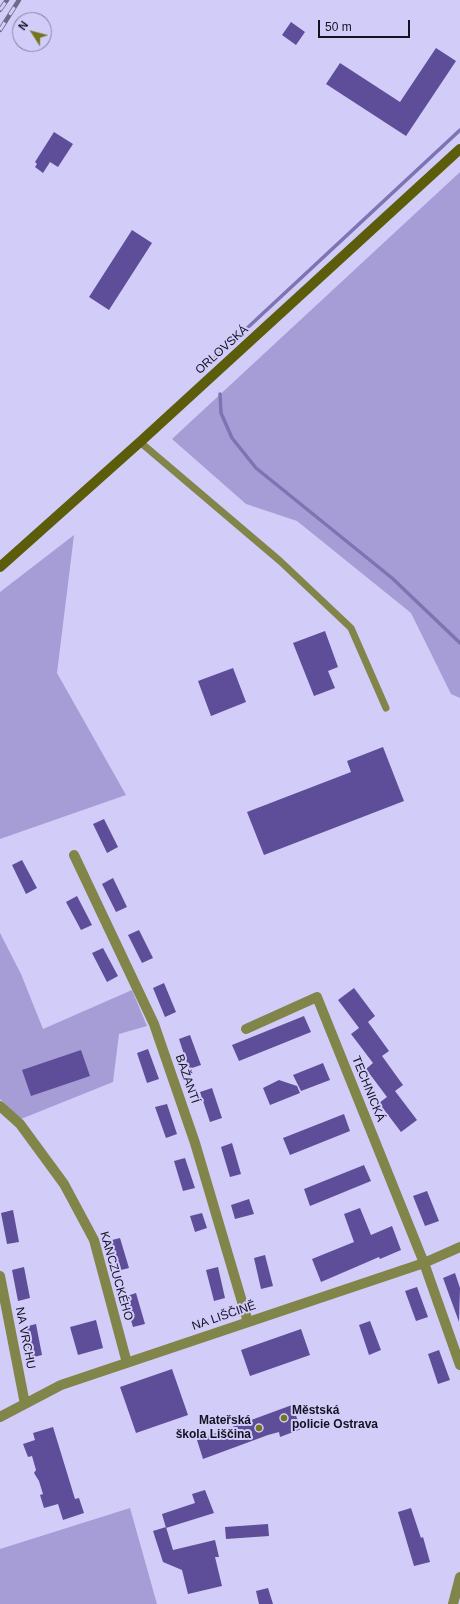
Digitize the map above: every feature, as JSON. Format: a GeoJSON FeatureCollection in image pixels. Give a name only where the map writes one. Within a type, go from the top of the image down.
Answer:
{"type":"FeatureCollection","features":[{"type":"Feature","properties":{"kind":"main road","name":"ORLOVSKÁ"},"geometry":{"type":"LineString","coordinates":[[0,568],[460,149]]}},
{"type":"Feature","properties":{"kind":"street","name":"BAŽANTÍ"},"geometry":{"type":"LineString","coordinates":[[74,855],[154,1024],[195,1143],[248,1322]]}},
{"type":"Feature","properties":{"kind":"street","name":"TECHNICKÁ"},"geometry":{"type":"LineString","coordinates":[[246,1029],[317,997],[424,1263]]}},
{"type":"Feature","properties":{"kind":"street","name":"KANCZUCKÉHO"},"geometry":{"type":"LineString","coordinates":[[0,1106],[20,1124],[64,1184],[94,1240],[127,1363]]}},
{"type":"Feature","properties":{"kind":"street","name":"NA LIŠČINĚ"},"geometry":{"type":"LineString","coordinates":[[0,1417],[61,1385],[424,1263],[460,1247]]}},
{"type":"Feature","properties":{"kind":"street"},"geometry":{"type":"LineString","coordinates":[[424,1263],[460,1365]]}},
{"type":"Feature","properties":{"kind":"street","name":"NA VRCHU"},"geometry":{"type":"LineString","coordinates":[[0,1276],[25,1404]]}},
{"type":"Feature","properties":{"kind":"street"},"geometry":{"type":"LineString","coordinates":[[453,1604],[460,1577]]}},
{"type":"Feature","properties":{"kind":"lane"},"geometry":{"type":"LineString","coordinates":[[140,442],[280,561],[351,628],[386,708]]}},
{"type":"Feature","properties":{"kind":"shaded area"},"geometry":{"type":"Polygon","coordinates":[[[460,172],[460,698],[451,694],[411,613],[297,521],[246,504],[172,439],[460,172]]]}},
{"type":"Feature","properties":{"kind":"shaded area"},"geometry":{"type":"Polygon","coordinates":[[[74,535],[57,673],[126,795],[0,839],[0,592],[74,535]]]}},
{"type":"Feature","properties":{"kind":"shaded area"},"geometry":{"type":"Polygon","coordinates":[[[0,933],[21,974],[43,1029],[132,990],[147,1026],[119,1034],[113,1082],[21,1119],[0,1099],[0,933]]]}},
{"type":"Feature","properties":{"kind":"shaded area"},"geometry":{"type":"Polygon","coordinates":[[[130,1508],[157,1604],[0,1604],[0,1549],[130,1508]]]}},
{"type":"Feature","properties":{"kind":"building"},"geometry":{"type":"Polygon","coordinates":[[[291,22],[305,32],[296,45],[282,35],[291,22]]]}},
{"type":"Feature","properties":{"kind":"building"},"geometry":{"type":"Polygon","coordinates":[[[436,48],[456,61],[406,136],[326,84],[340,63],[400,102],[436,48]]]}},
{"type":"Feature","properties":{"kind":"building"},"geometry":{"type":"Polygon","coordinates":[[[54,132],[73,144],[58,167],[50,162],[43,173],[35,167],[37,164],[35,162],[54,132]]]}},
{"type":"Feature","properties":{"kind":"building"},"geometry":{"type":"Polygon","coordinates":[[[132,230],[152,243],[109,310],[89,297],[132,230]]]}},
{"type":"Feature","properties":{"kind":"building"},"geometry":{"type":"Polygon","coordinates":[[[325,631],[338,667],[328,671],[335,688],[314,696],[293,643],[325,631]]]}},
{"type":"Feature","properties":{"kind":"building"},"geometry":{"type":"Polygon","coordinates":[[[233,668],[246,702],[211,716],[198,681],[233,668]]]}},
{"type":"Feature","properties":{"kind":"building"},"geometry":{"type":"Polygon","coordinates":[[[383,747],[404,801],[264,855],[247,812],[351,772],[347,761],[383,747]]]}},
{"type":"Feature","properties":{"kind":"building"},"geometry":{"type":"Polygon","coordinates":[[[104,819],[118,847],[107,853],[93,824],[104,819]]]}},
{"type":"Feature","properties":{"kind":"building"},"geometry":{"type":"Polygon","coordinates":[[[22,860],[37,888],[26,894],[12,865],[22,860]]]}},
{"type":"Feature","properties":{"kind":"building"},"geometry":{"type":"Polygon","coordinates":[[[113,878],[127,907],[116,912],[102,884],[113,878]]]}},
{"type":"Feature","properties":{"kind":"building"},"geometry":{"type":"Polygon","coordinates":[[[77,896],[92,925],[81,930],[66,902],[77,896]]]}},
{"type":"Feature","properties":{"kind":"building"},"geometry":{"type":"Polygon","coordinates":[[[139,930],[153,958],[142,963],[128,935],[139,930]]]}},
{"type":"Feature","properties":{"kind":"building"},"geometry":{"type":"Polygon","coordinates":[[[103,948],[118,976],[107,982],[92,953],[103,948]]]}},
{"type":"Feature","properties":{"kind":"building"},"geometry":{"type":"Polygon","coordinates":[[[164,983],[176,1012],[165,1017],[153,988],[164,983]]]}},
{"type":"Feature","properties":{"kind":"building"},"geometry":{"type":"Polygon","coordinates":[[[354,988],[375,1016],[368,1022],[389,1051],[382,1056],[403,1085],[395,1091],[417,1120],[401,1132],[379,1103],[387,1097],[366,1069],[373,1063],[351,1034],[359,1028],[338,1000],[354,988]]]}},
{"type":"Feature","properties":{"kind":"building"},"geometry":{"type":"Polygon","coordinates":[[[304,1016],[311,1032],[239,1061],[232,1045],[304,1016]]]}},
{"type":"Feature","properties":{"kind":"building"},"geometry":{"type":"Polygon","coordinates":[[[190,1035],[201,1065],[189,1069],[179,1039],[190,1035]]]}},
{"type":"Feature","properties":{"kind":"building"},"geometry":{"type":"Polygon","coordinates":[[[148,1049],[159,1079],[147,1083],[137,1053],[148,1049]]]}},
{"type":"Feature","properties":{"kind":"building"},"geometry":{"type":"Polygon","coordinates":[[[81,1050],[90,1076],[31,1096],[22,1070],[81,1050]]]}},
{"type":"Feature","properties":{"kind":"building"},"geometry":{"type":"Polygon","coordinates":[[[323,1063],[330,1080],[301,1091],[293,1075],[323,1063]]]}},
{"type":"Feature","properties":{"kind":"building"},"geometry":{"type":"Polygon","coordinates":[[[279,1080],[297,1086],[300,1093],[270,1105],[263,1088],[279,1080]]]}},
{"type":"Feature","properties":{"kind":"building"},"geometry":{"type":"Polygon","coordinates":[[[212,1088],[222,1118],[210,1122],[200,1092],[212,1088]]]}},
{"type":"Feature","properties":{"kind":"building"},"geometry":{"type":"Polygon","coordinates":[[[167,1104],[177,1134],[166,1138],[155,1107],[167,1104]]]}},
{"type":"Feature","properties":{"kind":"building"},"geometry":{"type":"Polygon","coordinates":[[[344,1114],[350,1131],[290,1155],[283,1138],[344,1114]]]}},
{"type":"Feature","properties":{"kind":"building"},"geometry":{"type":"Polygon","coordinates":[[[232,1143],[241,1174],[230,1177],[221,1147],[232,1143]]]}},
{"type":"Feature","properties":{"kind":"building"},"geometry":{"type":"Polygon","coordinates":[[[185,1158],[195,1188],[183,1191],[174,1161],[185,1158]]]}},
{"type":"Feature","properties":{"kind":"building"},"geometry":{"type":"Polygon","coordinates":[[[364,1165],[371,1181],[310,1206],[304,1189],[364,1165]]]}},
{"type":"Feature","properties":{"kind":"building"},"geometry":{"type":"Polygon","coordinates":[[[427,1191],[439,1221],[425,1226],[413,1196],[427,1191]]]}},
{"type":"Feature","properties":{"kind":"building"},"geometry":{"type":"Polygon","coordinates":[[[249,1199],[254,1214],[235,1219],[231,1205],[249,1199]]]}},
{"type":"Feature","properties":{"kind":"building"},"geometry":{"type":"Polygon","coordinates":[[[360,1208],[371,1235],[392,1226],[401,1250],[380,1259],[379,1257],[321,1282],[312,1259],[354,1242],[344,1214],[360,1208]]]}},
{"type":"Feature","properties":{"kind":"building"},"geometry":{"type":"Polygon","coordinates":[[[13,1210],[19,1242],[7,1244],[1,1213],[13,1210]]]}},
{"type":"Feature","properties":{"kind":"building"},"geometry":{"type":"Polygon","coordinates":[[[202,1213],[207,1228],[195,1232],[190,1216],[202,1213]]]}},
{"type":"Feature","properties":{"kind":"building"},"geometry":{"type":"Polygon","coordinates":[[[120,1238],[129,1268],[117,1271],[108,1241],[120,1238]]]}},
{"type":"Feature","properties":{"kind":"building"},"geometry":{"type":"Polygon","coordinates":[[[265,1255],[273,1286],[261,1289],[254,1258],[265,1255]]]}},
{"type":"Feature","properties":{"kind":"building"},"geometry":{"type":"Polygon","coordinates":[[[24,1267],[30,1298],[18,1301],[12,1270],[24,1267]]]}},
{"type":"Feature","properties":{"kind":"building"},"geometry":{"type":"Polygon","coordinates":[[[218,1267],[225,1298],[214,1301],[206,1270],[218,1267]]]}},
{"type":"Feature","properties":{"kind":"building"},"geometry":{"type":"Polygon","coordinates":[[[455,1273],[460,1288],[459,1322],[443,1278],[455,1273]]]}},
{"type":"Feature","properties":{"kind":"building"},"geometry":{"type":"Polygon","coordinates":[[[417,1287],[428,1317],[416,1321],[405,1291],[417,1287]]]}},
{"type":"Feature","properties":{"kind":"building"},"geometry":{"type":"Polygon","coordinates":[[[136,1293],[145,1324],[133,1327],[124,1297],[136,1293]]]}},
{"type":"Feature","properties":{"kind":"building"},"geometry":{"type":"Polygon","coordinates":[[[96,1320],[103,1348],[78,1355],[70,1327],[96,1320]]]}},
{"type":"Feature","properties":{"kind":"building"},"geometry":{"type":"Polygon","coordinates":[[[370,1321],[381,1350],[369,1355],[359,1325],[370,1321]]]}},
{"type":"Feature","properties":{"kind":"building"},"geometry":{"type":"Polygon","coordinates":[[[36,1324],[42,1355],[30,1358],[24,1327],[36,1324]]]}},
{"type":"Feature","properties":{"kind":"building"},"geometry":{"type":"Polygon","coordinates":[[[301,1329],[310,1355],[250,1376],[241,1350],[301,1329]]]}},
{"type":"Feature","properties":{"kind":"building"},"geometry":{"type":"Polygon","coordinates":[[[439,1350],[450,1380],[438,1384],[428,1354],[439,1350]]]}},
{"type":"Feature","properties":{"kind":"building"},"geometry":{"type":"Polygon","coordinates":[[[172,1369],[188,1415],[136,1433],[120,1387],[172,1369]]]}},
{"type":"Feature","properties":{"kind":"building"},"geometry":{"type":"Polygon","coordinates":[[[292,1405],[301,1429],[280,1437],[279,1432],[268,1435],[203,1459],[197,1440],[292,1405]]]}},
{"type":"Feature","properties":{"kind":"building"},"geometry":{"type":"Polygon","coordinates":[[[53,1427],[75,1499],[79,1498],[84,1513],[63,1520],[58,1504],[44,1508],[40,1495],[43,1494],[39,1481],[34,1473],[36,1470],[32,1456],[28,1457],[23,1444],[35,1440],[33,1433],[53,1427]]]}},
{"type":"Feature","properties":{"kind":"building"},"geometry":{"type":"Polygon","coordinates":[[[205,1490],[214,1513],[166,1528],[162,1514],[195,1503],[192,1494],[205,1490]]]}},
{"type":"Feature","properties":{"kind":"building"},"geometry":{"type":"Polygon","coordinates":[[[411,1508],[421,1538],[423,1537],[430,1562],[414,1566],[398,1512],[411,1508]]]}},
{"type":"Feature","properties":{"kind":"building"},"geometry":{"type":"Polygon","coordinates":[[[268,1524],[269,1536],[226,1539],[225,1527],[268,1524]]]}},
{"type":"Feature","properties":{"kind":"building"},"geometry":{"type":"Polygon","coordinates":[[[166,1527],[173,1550],[215,1540],[219,1557],[215,1557],[222,1586],[188,1594],[182,1570],[163,1562],[153,1531],[166,1527]]]}},
{"type":"Feature","properties":{"kind":"building"},"geometry":{"type":"Polygon","coordinates":[[[268,1588],[273,1604],[259,1604],[256,1591],[268,1588]]]}},
{"type":"Feature","properties":{"kind":"waterway"},"geometry":{"type":"LineString","coordinates":[[215,358],[460,130]]}},
{"type":"Feature","properties":{"kind":"waterway"},"geometry":{"type":"LineString","coordinates":[[220,394],[221,413],[232,438],[256,468],[392,578],[460,643]]}},
{"type":"Feature","properties":{"kind":"railway"},"geometry":{"type":"LineString","coordinates":[[0,10],[7,0]]}},
{"type":"Feature","properties":{"kind":"railway"},"geometry":{"type":"LineString","coordinates":[[0,30],[19,0]]}},
{"type":"Feature","properties":{"kind":"place","name":"Městská policie Ostrava"},"geometry":{"type":"Point","coordinates":[284,1418]}},
{"type":"Feature","properties":{"kind":"place","name":"Mateřská škola Liščina"},"geometry":{"type":"Point","coordinates":[259,1428]}}]}
